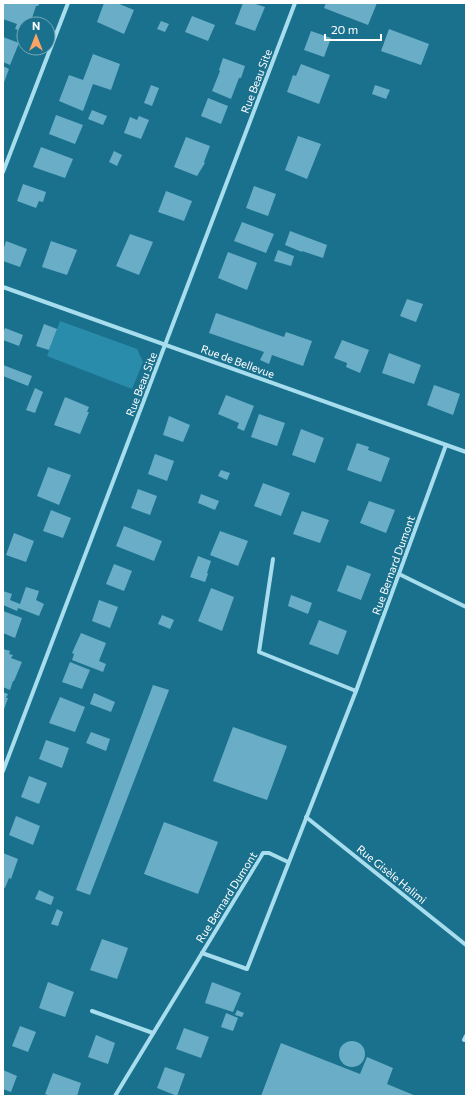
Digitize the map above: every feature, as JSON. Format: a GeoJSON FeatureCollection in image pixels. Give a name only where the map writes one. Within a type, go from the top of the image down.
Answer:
{"type":"FeatureCollection","features":[{"type":"Feature","properties":{"kind":"street"},"geometry":{"type":"LineString","coordinates":[[3,172],[68,3]]}},
{"type":"Feature","properties":{"kind":"street","name":"Rue Beau Site"},"geometry":{"type":"LineString","coordinates":[[3,771],[295,3]]}},
{"type":"Feature","properties":{"kind":"street","name":"Rue de Bellevue"},"geometry":{"type":"LineString","coordinates":[[3,287],[466,452]]}},
{"type":"Feature","properties":{"kind":"street","name":"Rue Bernard Dumont"},"geometry":{"type":"LineString","coordinates":[[202,953],[247,969],[356,691],[446,445]]}},
{"type":"Feature","properties":{"kind":"street"},"geometry":{"type":"LineString","coordinates":[[273,559],[259,652],[356,691]]}},
{"type":"Feature","properties":{"kind":"street"},"geometry":{"type":"LineString","coordinates":[[399,574],[466,607]]}},
{"type":"Feature","properties":{"kind":"street","name":"Rue Gisèle Halimi"},"geometry":{"type":"LineString","coordinates":[[306,817],[466,945]]}},
{"type":"Feature","properties":{"kind":"street","name":"Rue Bernard Dumont"},"geometry":{"type":"LineString","coordinates":[[115,1096],[263,853],[269,853],[288,862]]}},
{"type":"Feature","properties":{"kind":"street"},"geometry":{"type":"LineString","coordinates":[[92,1011],[153,1033]]}},
{"type":"Feature","properties":{"kind":"shaded area"},"geometry":{"type":"Polygon","coordinates":[[[60,321],[137,349],[143,362],[132,389],[47,356],[60,321]]]}},
{"type":"Feature","properties":{"kind":"building"},"geometry":{"type":"Polygon","coordinates":[[[3,3],[40,3],[36,6],[33,16],[16,16],[16,24],[3,19],[3,3]]]}},
{"type":"Feature","properties":{"kind":"building"},"geometry":{"type":"Polygon","coordinates":[[[104,3],[117,3],[134,10],[124,34],[97,22],[104,3]]]}},
{"type":"Feature","properties":{"kind":"building"},"geometry":{"type":"Polygon","coordinates":[[[243,3],[252,3],[265,7],[255,31],[235,24],[243,3]]]}},
{"type":"Feature","properties":{"kind":"building"},"geometry":{"type":"Polygon","coordinates":[[[326,3],[377,3],[368,25],[324,8],[326,3]]]}},
{"type":"Feature","properties":{"kind":"building"},"geometry":{"type":"Polygon","coordinates":[[[192,16],[215,25],[208,41],[185,32],[192,16]]]}},
{"type":"Feature","properties":{"kind":"building"},"geometry":{"type":"Polygon","coordinates":[[[161,21],[169,24],[165,32],[157,29],[161,21]]]}},
{"type":"Feature","properties":{"kind":"building"},"geometry":{"type":"Polygon","coordinates":[[[389,29],[429,44],[421,65],[381,51],[389,29]]]}},
{"type":"Feature","properties":{"kind":"building"},"geometry":{"type":"Polygon","coordinates":[[[311,31],[331,38],[324,57],[304,50],[311,31]]]}},
{"type":"Feature","properties":{"kind":"building"},"geometry":{"type":"Polygon","coordinates":[[[3,37],[16,42],[16,50],[10,65],[3,62],[3,37]]]}},
{"type":"Feature","properties":{"kind":"building"},"geometry":{"type":"Polygon","coordinates":[[[93,54],[120,64],[111,90],[93,84],[83,111],[59,101],[69,75],[83,80],[93,54]]]}},
{"type":"Feature","properties":{"kind":"building"},"geometry":{"type":"Polygon","coordinates":[[[223,58],[245,66],[231,99],[212,91],[220,71],[223,58]]]}},
{"type":"Feature","properties":{"kind":"building"},"geometry":{"type":"Polygon","coordinates":[[[301,64],[330,75],[319,104],[287,92],[293,75],[296,76],[301,64]]]}},
{"type":"Feature","properties":{"kind":"building"},"geometry":{"type":"Polygon","coordinates":[[[3,66],[9,69],[3,85],[3,66]]]}},
{"type":"Feature","properties":{"kind":"building"},"geometry":{"type":"Polygon","coordinates":[[[151,85],[159,88],[152,106],[144,103],[151,85]]]}},
{"type":"Feature","properties":{"kind":"building"},"geometry":{"type":"Polygon","coordinates":[[[375,85],[390,90],[386,99],[372,94],[375,85]]]}},
{"type":"Feature","properties":{"kind":"building"},"geometry":{"type":"Polygon","coordinates":[[[208,98],[228,106],[221,124],[201,116],[208,98]]]}},
{"type":"Feature","properties":{"kind":"building"},"geometry":{"type":"Polygon","coordinates":[[[92,110],[107,116],[103,125],[88,119],[92,110]]]}},
{"type":"Feature","properties":{"kind":"building"},"geometry":{"type":"Polygon","coordinates":[[[56,115],[83,125],[75,144],[49,134],[56,115]]]}},
{"type":"Feature","properties":{"kind":"building"},"geometry":{"type":"Polygon","coordinates":[[[139,116],[149,120],[141,139],[124,133],[130,117],[137,120],[139,116]]]}},
{"type":"Feature","properties":{"kind":"building"},"geometry":{"type":"Polygon","coordinates":[[[298,136],[321,144],[307,179],[285,170],[298,136]]]}},
{"type":"Feature","properties":{"kind":"building"},"geometry":{"type":"Polygon","coordinates":[[[186,137],[210,146],[204,162],[205,163],[197,176],[174,167],[186,137]]]}},
{"type":"Feature","properties":{"kind":"building"},"geometry":{"type":"Polygon","coordinates":[[[41,147],[73,159],[65,178],[33,167],[41,147]]]}},
{"type":"Feature","properties":{"kind":"building"},"geometry":{"type":"Polygon","coordinates":[[[114,151],[122,155],[117,166],[109,162],[114,151]]]}},
{"type":"Feature","properties":{"kind":"building"},"geometry":{"type":"Polygon","coordinates":[[[23,184],[46,192],[43,202],[39,201],[36,208],[17,201],[23,184]]]}},
{"type":"Feature","properties":{"kind":"building"},"geometry":{"type":"Polygon","coordinates":[[[254,186],[276,194],[268,216],[246,208],[254,186]]]}},
{"type":"Feature","properties":{"kind":"building"},"geometry":{"type":"Polygon","coordinates":[[[166,191],[192,201],[184,221],[158,212],[166,191]]]}},
{"type":"Feature","properties":{"kind":"building"},"geometry":{"type":"Polygon","coordinates":[[[242,222],[274,234],[266,253],[234,241],[242,222]]]}},
{"type":"Feature","properties":{"kind":"building"},"geometry":{"type":"Polygon","coordinates":[[[290,231],[327,245],[323,258],[285,245],[290,231]]]}},
{"type":"Feature","properties":{"kind":"building"},"geometry":{"type":"Polygon","coordinates":[[[130,234],[153,242],[139,275],[116,266],[130,234]]]}},
{"type":"Feature","properties":{"kind":"building"},"geometry":{"type":"Polygon","coordinates":[[[6,241],[27,249],[20,267],[3,261],[3,251],[6,241]]]}},
{"type":"Feature","properties":{"kind":"building"},"geometry":{"type":"Polygon","coordinates":[[[51,241],[77,250],[67,275],[42,267],[51,241]]]}},
{"type":"Feature","properties":{"kind":"building"},"geometry":{"type":"Polygon","coordinates":[[[278,250],[294,256],[291,266],[274,261],[278,250]]]}},
{"type":"Feature","properties":{"kind":"building"},"geometry":{"type":"Polygon","coordinates":[[[228,252],[257,263],[247,290],[218,278],[228,252]]]}},
{"type":"Feature","properties":{"kind":"building"},"geometry":{"type":"Polygon","coordinates":[[[407,299],[423,304],[416,322],[400,316],[407,299]]]}},
{"type":"Feature","properties":{"kind":"building"},"geometry":{"type":"Polygon","coordinates":[[[216,313],[284,337],[286,332],[312,341],[303,366],[272,355],[269,364],[260,360],[264,352],[209,333],[216,313]]]}},
{"type":"Feature","properties":{"kind":"building"},"geometry":{"type":"Polygon","coordinates":[[[44,324],[57,329],[49,350],[36,346],[44,324]]]}},
{"type":"Feature","properties":{"kind":"building"},"geometry":{"type":"Polygon","coordinates":[[[5,328],[23,335],[19,346],[3,340],[5,328]]]}},
{"type":"Feature","properties":{"kind":"building"},"geometry":{"type":"Polygon","coordinates":[[[342,340],[369,350],[360,373],[346,367],[347,363],[334,358],[342,340]]]}},
{"type":"Feature","properties":{"kind":"building"},"geometry":{"type":"Polygon","coordinates":[[[389,353],[421,365],[414,384],[382,373],[389,353]]]}},
{"type":"Feature","properties":{"kind":"building"},"geometry":{"type":"Polygon","coordinates":[[[3,365],[32,376],[28,386],[3,376],[3,365]]]}},
{"type":"Feature","properties":{"kind":"building"},"geometry":{"type":"Polygon","coordinates":[[[434,385],[460,394],[453,415],[427,405],[434,385]]]}},
{"type":"Feature","properties":{"kind":"building"},"geometry":{"type":"Polygon","coordinates":[[[35,388],[43,392],[35,413],[26,410],[35,388]]]}},
{"type":"Feature","properties":{"kind":"building"},"geometry":{"type":"Polygon","coordinates":[[[226,395],[254,406],[244,431],[237,428],[239,423],[218,414],[226,395]]]}},
{"type":"Feature","properties":{"kind":"building"},"geometry":{"type":"Polygon","coordinates":[[[65,397],[89,407],[87,412],[89,412],[80,434],[54,425],[65,397]]]}},
{"type":"Feature","properties":{"kind":"building"},"geometry":{"type":"Polygon","coordinates":[[[259,414],[285,423],[277,446],[251,437],[259,414]]]}},
{"type":"Feature","properties":{"kind":"building"},"geometry":{"type":"Polygon","coordinates":[[[169,416],[190,425],[183,442],[163,435],[169,416]]]}},
{"type":"Feature","properties":{"kind":"building"},"geometry":{"type":"Polygon","coordinates":[[[301,429],[324,438],[315,463],[292,455],[301,429]]]}},
{"type":"Feature","properties":{"kind":"building"},"geometry":{"type":"Polygon","coordinates":[[[357,443],[369,447],[368,450],[390,458],[381,482],[347,470],[357,443]]]}},
{"type":"Feature","properties":{"kind":"building"},"geometry":{"type":"Polygon","coordinates":[[[155,454],[174,461],[167,481],[148,474],[155,454]]]}},
{"type":"Feature","properties":{"kind":"building"},"geometry":{"type":"Polygon","coordinates":[[[48,467],[71,475],[59,505],[37,496],[48,467]]]}},
{"type":"Feature","properties":{"kind":"building"},"geometry":{"type":"Polygon","coordinates":[[[221,470],[230,473],[227,480],[218,476],[221,470]]]}},
{"type":"Feature","properties":{"kind":"building"},"geometry":{"type":"Polygon","coordinates":[[[263,483],[290,493],[281,516],[254,506],[263,483]]]}},
{"type":"Feature","properties":{"kind":"building"},"geometry":{"type":"Polygon","coordinates":[[[138,489],[157,496],[150,515],[131,508],[138,489]]]}},
{"type":"Feature","properties":{"kind":"building"},"geometry":{"type":"Polygon","coordinates":[[[201,494],[219,501],[215,510],[198,503],[201,494]]]}},
{"type":"Feature","properties":{"kind":"building"},"geometry":{"type":"Polygon","coordinates":[[[369,501],[395,510],[386,533],[360,523],[369,501]]]}},
{"type":"Feature","properties":{"kind":"building"},"geometry":{"type":"Polygon","coordinates":[[[51,510],[71,518],[63,538],[43,531],[51,510]]]}},
{"type":"Feature","properties":{"kind":"building"},"geometry":{"type":"Polygon","coordinates":[[[302,511],[329,520],[320,543],[293,534],[302,511]]]}},
{"type":"Feature","properties":{"kind":"building"},"geometry":{"type":"Polygon","coordinates":[[[124,526],[162,541],[154,561],[116,546],[124,526]]]}},
{"type":"Feature","properties":{"kind":"building"},"geometry":{"type":"Polygon","coordinates":[[[220,531],[248,541],[238,566],[210,555],[220,531]]]}},
{"type":"Feature","properties":{"kind":"building"},"geometry":{"type":"Polygon","coordinates":[[[14,533],[34,541],[26,562],[6,555],[14,533]]]}},
{"type":"Feature","properties":{"kind":"building"},"geometry":{"type":"Polygon","coordinates":[[[198,556],[211,561],[205,582],[190,577],[198,556]]]}},
{"type":"Feature","properties":{"kind":"building"},"geometry":{"type":"Polygon","coordinates":[[[114,564],[132,571],[124,591],[106,584],[114,564]]]}},
{"type":"Feature","properties":{"kind":"building"},"geometry":{"type":"Polygon","coordinates":[[[347,565],[371,574],[361,600],[337,591],[347,565]]]}},
{"type":"Feature","properties":{"kind":"building"},"geometry":{"type":"Polygon","coordinates":[[[26,587],[39,591],[36,600],[44,604],[39,616],[18,608],[17,611],[3,605],[3,591],[12,594],[10,600],[20,604],[26,587]]]}},
{"type":"Feature","properties":{"kind":"building"},"geometry":{"type":"Polygon","coordinates":[[[211,588],[234,597],[222,631],[198,621],[211,588]]]}},
{"type":"Feature","properties":{"kind":"building"},"geometry":{"type":"Polygon","coordinates":[[[291,595],[312,603],[308,614],[288,606],[291,595]]]}},
{"type":"Feature","properties":{"kind":"building"},"geometry":{"type":"Polygon","coordinates":[[[99,600],[118,607],[110,628],[92,621],[99,600]]]}},
{"type":"Feature","properties":{"kind":"building"},"geometry":{"type":"Polygon","coordinates":[[[3,611],[22,618],[15,638],[3,633],[3,611]]]}},
{"type":"Feature","properties":{"kind":"building"},"geometry":{"type":"Polygon","coordinates":[[[162,615],[174,620],[170,629],[158,624],[162,615]]]}},
{"type":"Feature","properties":{"kind":"building"},"geometry":{"type":"Polygon","coordinates":[[[319,620],[347,631],[338,655],[309,644],[319,620]]]}},
{"type":"Feature","properties":{"kind":"building"},"geometry":{"type":"Polygon","coordinates":[[[81,633],[106,643],[99,661],[106,664],[103,672],[72,660],[74,654],[72,653],[81,633]]]}},
{"type":"Feature","properties":{"kind":"building"},"geometry":{"type":"Polygon","coordinates":[[[3,649],[10,651],[9,654],[13,655],[11,658],[22,662],[10,690],[3,687],[3,649]]]}},
{"type":"Feature","properties":{"kind":"building"},"geometry":{"type":"Polygon","coordinates":[[[70,662],[90,670],[82,689],[62,682],[70,662]]]}},
{"type":"Feature","properties":{"kind":"building"},"geometry":{"type":"Polygon","coordinates":[[[153,685],[169,690],[90,895],[76,890],[153,685]]]}},
{"type":"Feature","properties":{"kind":"building"},"geometry":{"type":"Polygon","coordinates":[[[3,692],[8,694],[6,698],[8,698],[3,712],[3,692]]]}},
{"type":"Feature","properties":{"kind":"building"},"geometry":{"type":"Polygon","coordinates":[[[94,693],[115,702],[111,712],[90,704],[94,693]]]}},
{"type":"Feature","properties":{"kind":"building"},"geometry":{"type":"Polygon","coordinates":[[[60,697],[85,707],[75,732],[49,723],[60,697]]]}},
{"type":"Feature","properties":{"kind":"building"},"geometry":{"type":"Polygon","coordinates":[[[233,727],[287,746],[267,800],[213,781],[233,727]]]}},
{"type":"Feature","properties":{"kind":"building"},"geometry":{"type":"Polygon","coordinates":[[[91,732],[110,739],[106,751],[86,743],[91,732]]]}},
{"type":"Feature","properties":{"kind":"building"},"geometry":{"type":"Polygon","coordinates":[[[46,740],[69,748],[62,768],[39,759],[46,740]]]}},
{"type":"Feature","properties":{"kind":"building"},"geometry":{"type":"Polygon","coordinates":[[[29,776],[47,783],[39,804],[21,797],[29,776]]]}},
{"type":"Feature","properties":{"kind":"building"},"geometry":{"type":"Polygon","coordinates":[[[16,816],[40,826],[33,845],[9,835],[16,816]]]}},
{"type":"Feature","properties":{"kind":"building"},"geometry":{"type":"Polygon","coordinates":[[[164,822],[218,842],[198,894],[144,874],[164,822]]]}},
{"type":"Feature","properties":{"kind":"building"},"geometry":{"type":"Polygon","coordinates":[[[3,853],[18,859],[11,879],[9,878],[5,888],[3,887],[3,853]]]}},
{"type":"Feature","properties":{"kind":"building"},"geometry":{"type":"Polygon","coordinates":[[[39,890],[54,897],[51,905],[35,899],[39,890]]]}},
{"type":"Feature","properties":{"kind":"building"},"geometry":{"type":"Polygon","coordinates":[[[57,909],[63,912],[58,926],[51,924],[57,909]]]}},
{"type":"Feature","properties":{"kind":"building"},"geometry":{"type":"Polygon","coordinates":[[[102,939],[128,948],[117,979],[90,970],[102,939]]]}},
{"type":"Feature","properties":{"kind":"building"},"geometry":{"type":"Polygon","coordinates":[[[48,982],[74,992],[65,1017],[39,1008],[48,982]]]}},
{"type":"Feature","properties":{"kind":"building"},"geometry":{"type":"Polygon","coordinates":[[[212,982],[241,993],[233,1012],[205,1003],[212,982]]]}},
{"type":"Feature","properties":{"kind":"building"},"geometry":{"type":"Polygon","coordinates":[[[237,1010],[244,1013],[242,1017],[235,1015],[237,1010]]]}},
{"type":"Feature","properties":{"kind":"building"},"geometry":{"type":"Polygon","coordinates":[[[226,1013],[238,1018],[233,1031],[221,1027],[226,1013]]]}},
{"type":"Feature","properties":{"kind":"building"},"geometry":{"type":"Polygon","coordinates":[[[20,1026],[36,1032],[28,1052],[12,1046],[20,1026]]]}},
{"type":"Feature","properties":{"kind":"building"},"geometry":{"type":"Polygon","coordinates":[[[184,1028],[209,1037],[201,1058],[176,1049],[184,1028]]]}},
{"type":"Feature","properties":{"kind":"building"},"geometry":{"type":"Polygon","coordinates":[[[96,1035],[115,1043],[108,1064],[88,1057],[96,1035]]]}},
{"type":"Feature","properties":{"kind":"building"},"geometry":{"type":"Polygon","coordinates":[[[352,1041],[361,1045],[365,1054],[361,1063],[352,1067],[343,1063],[339,1054],[343,1045],[352,1041]]]}},
{"type":"Feature","properties":{"kind":"building"},"geometry":{"type":"Polygon","coordinates":[[[281,1043],[360,1074],[367,1057],[393,1068],[387,1084],[416,1096],[261,1096],[281,1043]]]}},
{"type":"Feature","properties":{"kind":"building"},"geometry":{"type":"Polygon","coordinates":[[[165,1067],[185,1074],[177,1096],[157,1088],[165,1067]]]}},
{"type":"Feature","properties":{"kind":"building"},"geometry":{"type":"Polygon","coordinates":[[[3,1070],[17,1076],[11,1092],[3,1089],[3,1070]]]}},
{"type":"Feature","properties":{"kind":"building"},"geometry":{"type":"Polygon","coordinates":[[[53,1073],[81,1083],[77,1096],[50,1096],[45,1094],[53,1073]]]}}]}
